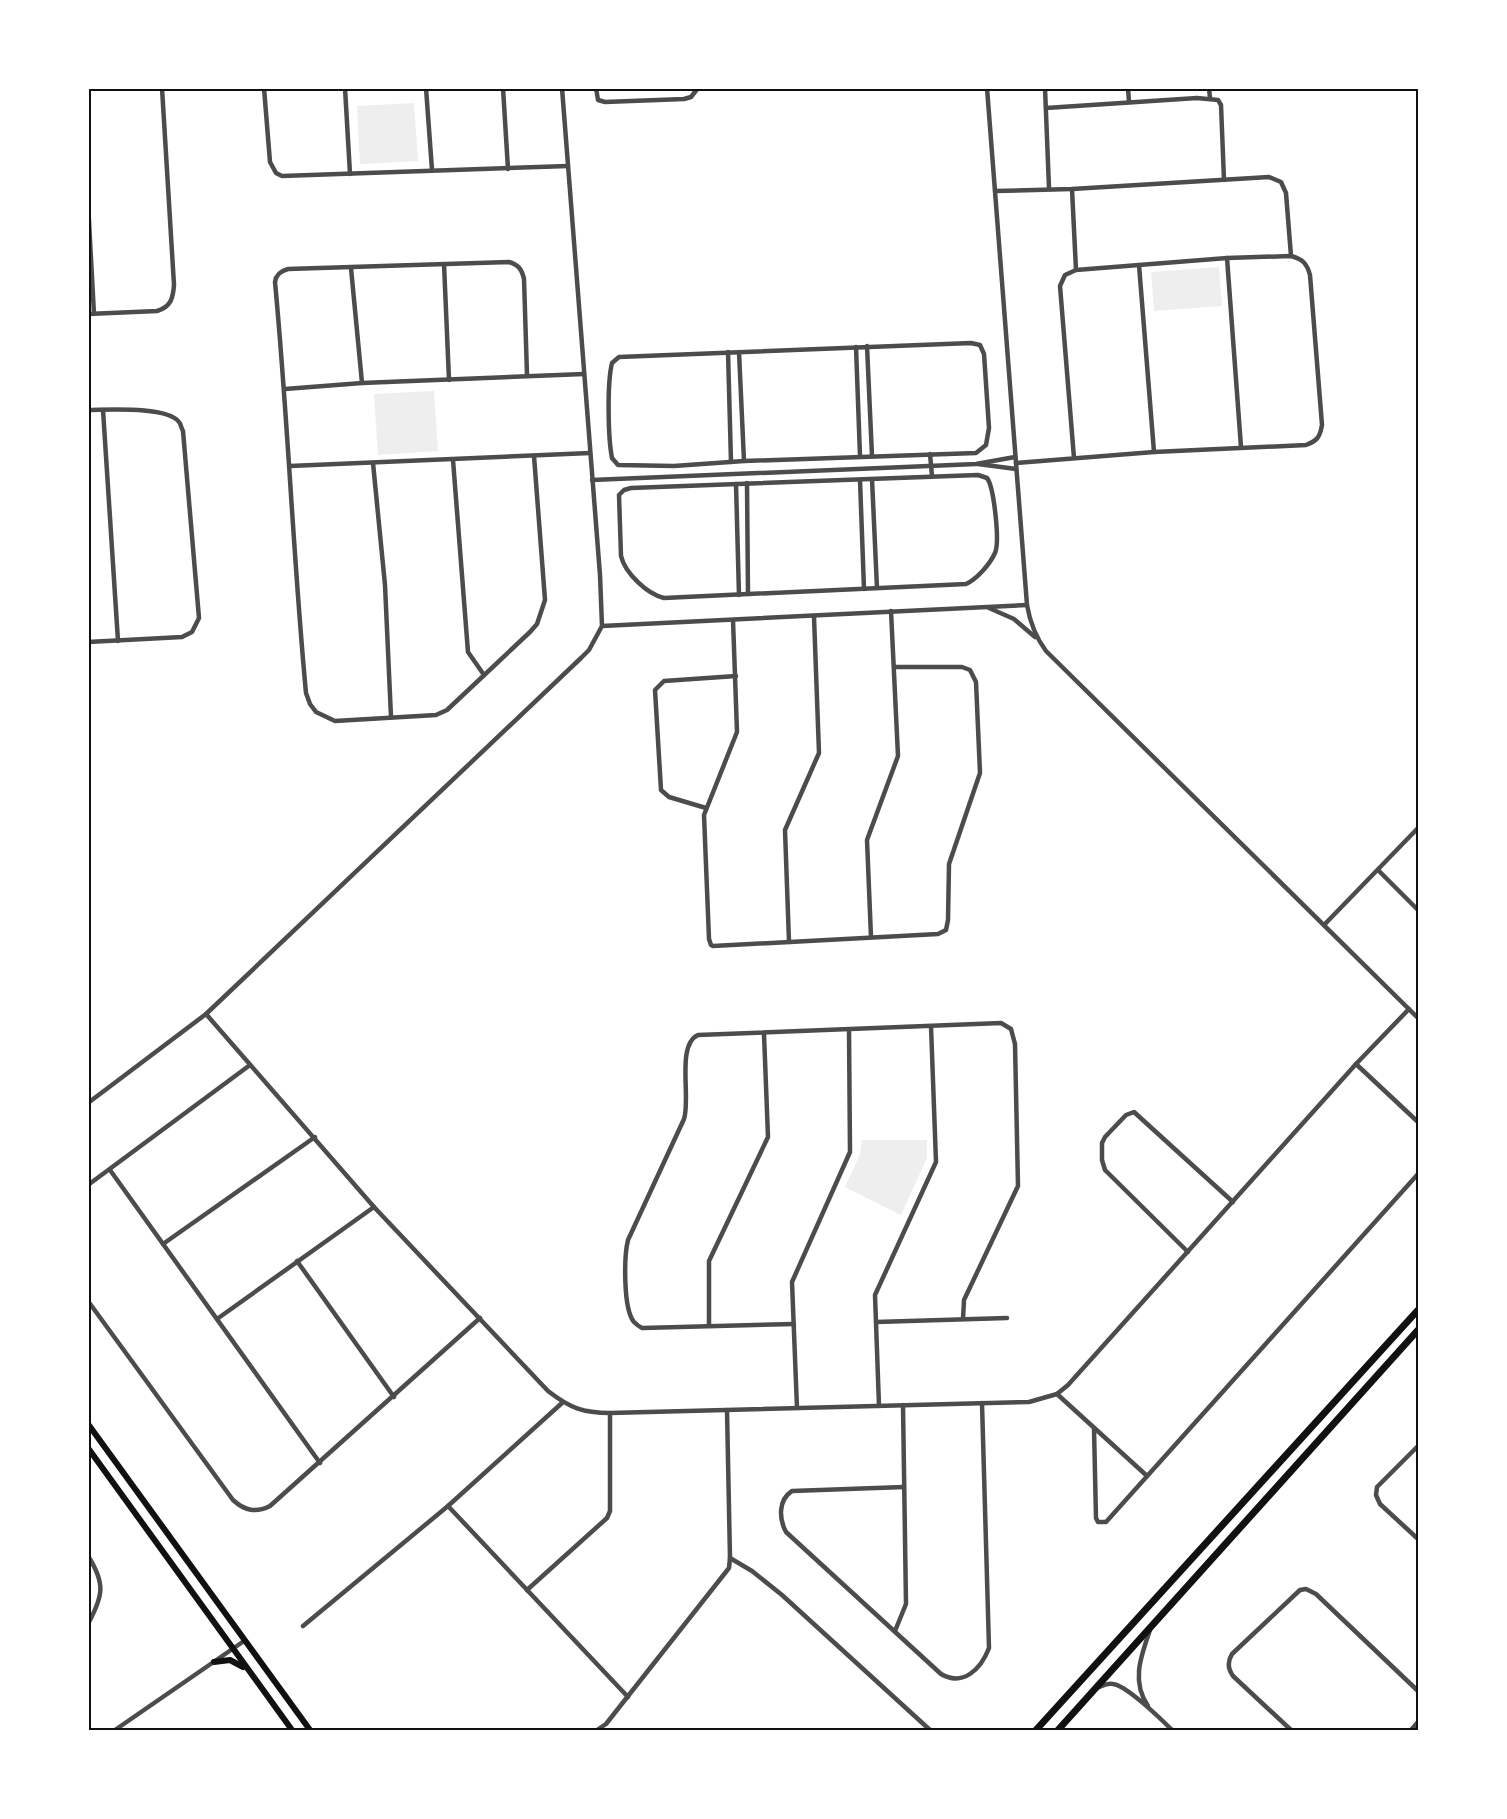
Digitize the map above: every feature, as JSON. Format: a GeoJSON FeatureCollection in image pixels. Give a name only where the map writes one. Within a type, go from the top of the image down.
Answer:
{"type":"FeatureCollection","features":[{"type":"Feature","properties":{"kind":"highway"},"geometry":{"type":"LineString","coordinates":[[1036,1731],[1419,1310]]}},
{"type":"Feature","properties":{"kind":"highway"},"geometry":{"type":"LineString","coordinates":[[1058,1731],[1419,1330]]}},
{"type":"Feature","properties":{"kind":"main road"},"geometry":{"type":"LineString","coordinates":[[88,1424],[310,1731]]}},
{"type":"Feature","properties":{"kind":"main road"},"geometry":{"type":"LineString","coordinates":[[88,1448],[292,1731]]}},
{"type":"Feature","properties":{"kind":"main road"},"geometry":{"type":"LineString","coordinates":[[213,1662],[230,1660],[248,1671]]}},
{"type":"Feature","properties":{"kind":"street"},"geometry":{"type":"LineString","coordinates":[[88,203],[91,314],[157,311],[166,307],[174,297],[174,285],[162,88]]}},
{"type":"Feature","properties":{"kind":"street"},"geometry":{"type":"LineString","coordinates":[[264,88],[270,162],[276,173],[288,177],[568,166]]}},
{"type":"Feature","properties":{"kind":"street"},"geometry":{"type":"LineString","coordinates":[[345,88],[351,174]]}},
{"type":"Feature","properties":{"kind":"street"},"geometry":{"type":"LineString","coordinates":[[426,88],[432,170]]}},
{"type":"Feature","properties":{"kind":"street"},"geometry":{"type":"LineString","coordinates":[[503,88],[508,169]]}},
{"type":"Feature","properties":{"kind":"street"},"geometry":{"type":"LineString","coordinates":[[88,1103],[206,1014],[581,658],[593,644],[602,626],[562,88]]}},
{"type":"Feature","properties":{"kind":"street"},"geometry":{"type":"LineString","coordinates":[[596,88],[598,100],[605,102],[684,99],[691,97],[698,88]]}},
{"type":"Feature","properties":{"kind":"street"},"geometry":{"type":"LineString","coordinates":[[987,88],[1027,605],[1037,639]]}},
{"type":"Feature","properties":{"kind":"street"},"geometry":{"type":"LineString","coordinates":[[1045,88],[1049,188]]}},
{"type":"Feature","properties":{"kind":"street"},"geometry":{"type":"LineString","coordinates":[[1128,88],[1129,102]]}},
{"type":"Feature","properties":{"kind":"street"},"geometry":{"type":"LineString","coordinates":[[1209,88],[1210,98]]}},
{"type":"Feature","properties":{"kind":"street"},"geometry":{"type":"LineString","coordinates":[[1046,108],[1210,98],[1218,100],[1221,105],[1224,180]]}},
{"type":"Feature","properties":{"kind":"street"},"geometry":{"type":"LineString","coordinates":[[995,191],[1072,189],[1269,177],[1281,182],[1286,193],[1291,256]]}},
{"type":"Feature","properties":{"kind":"street"},"geometry":{"type":"LineString","coordinates":[[1072,189],[1076,270]]}},
{"type":"Feature","properties":{"kind":"street"},"geometry":{"type":"LineString","coordinates":[[592,480],[976,464],[1016,466],[1074,458],[1154,452],[1306,445],[1315,442],[1321,434],[1322,425],[1310,275],[1307,264],[1291,256],[1227,258],[1076,270],[1065,275],[1060,286],[1074,458]]}},
{"type":"Feature","properties":{"kind":"street"},"geometry":{"type":"LineString","coordinates":[[1227,258],[1241,447]]}},
{"type":"Feature","properties":{"kind":"street"},"geometry":{"type":"LineString","coordinates":[[527,375],[524,279],[520,267],[509,262],[288,269],[276,277],[290,466],[296,590],[306,693],[316,712],[335,721],[442,713],[537,624],[545,600],[534,456]]}},
{"type":"Feature","properties":{"kind":"street"},"geometry":{"type":"LineString","coordinates":[[444,264],[449,380]]}},
{"type":"Feature","properties":{"kind":"street"},"geometry":{"type":"LineString","coordinates":[[1139,265],[1154,452]]}},
{"type":"Feature","properties":{"kind":"street"},"geometry":{"type":"LineString","coordinates":[[351,268],[362,383]]}},
{"type":"Feature","properties":{"kind":"street"},"geometry":{"type":"LineString","coordinates":[[971,343],[980,345],[983,350],[989,428],[986,445],[976,453],[860,456],[674,466],[624,465],[614,462],[611,454],[610,423],[612,363],[619,357],[856,347],[971,343]]}},
{"type":"Feature","properties":{"kind":"street"},"geometry":{"type":"LineString","coordinates":[[867,346],[872,456]]}},
{"type":"Feature","properties":{"kind":"street"},"geometry":{"type":"LineString","coordinates":[[856,347],[860,456]]}},
{"type":"Feature","properties":{"kind":"street"},"geometry":{"type":"LineString","coordinates":[[728,352],[731,462]]}},
{"type":"Feature","properties":{"kind":"street"},"geometry":{"type":"LineString","coordinates":[[739,352],[744,461]]}},
{"type":"Feature","properties":{"kind":"street"},"geometry":{"type":"LineString","coordinates":[[285,389],[362,383],[585,374]]}},
{"type":"Feature","properties":{"kind":"street"},"geometry":{"type":"LineString","coordinates":[[88,410],[165,414],[179,422],[183,430],[199,618],[192,632],[182,637],[88,642]]}},
{"type":"Feature","properties":{"kind":"street"},"geometry":{"type":"LineString","coordinates":[[103,410],[118,641]]}},
{"type":"Feature","properties":{"kind":"street"},"geometry":{"type":"LineString","coordinates":[[290,466],[590,453]]}},
{"type":"Feature","properties":{"kind":"street"},"geometry":{"type":"LineString","coordinates":[[930,454],[932,476]]}},
{"type":"Feature","properties":{"kind":"street"},"geometry":{"type":"LineString","coordinates":[[976,464],[1015,457]]}},
{"type":"Feature","properties":{"kind":"street"},"geometry":{"type":"LineString","coordinates":[[802,459],[804,481]]}},
{"type":"Feature","properties":{"kind":"street"},"geometry":{"type":"LineString","coordinates":[[453,460],[468,652],[484,675]]}},
{"type":"Feature","properties":{"kind":"street"},"geometry":{"type":"LineString","coordinates":[[373,463],[386,585],[391,717]]}},
{"type":"Feature","properties":{"kind":"street"},"geometry":{"type":"LineString","coordinates":[[674,466],[674,486]]}},
{"type":"Feature","properties":{"kind":"street"},"geometry":{"type":"LineString","coordinates":[[978,475],[987,478],[992,488],[997,546],[994,555],[974,580],[966,584],[739,595],[660,597],[626,568],[620,549],[618,500],[621,492],[630,488],[872,479],[978,475]]}},
{"type":"Feature","properties":{"kind":"street"},"geometry":{"type":"LineString","coordinates":[[872,479],[877,588]]}},
{"type":"Feature","properties":{"kind":"street"},"geometry":{"type":"LineString","coordinates":[[860,480],[864,589]]}},
{"type":"Feature","properties":{"kind":"street"},"geometry":{"type":"LineString","coordinates":[[747,483],[748,594]]}},
{"type":"Feature","properties":{"kind":"street"},"geometry":{"type":"LineString","coordinates":[[736,484],[739,595]]}},
{"type":"Feature","properties":{"kind":"street"},"geometry":{"type":"LineString","coordinates":[[602,626],[1027,605]]}},
{"type":"Feature","properties":{"kind":"street"},"geometry":{"type":"LineString","coordinates":[[986,607],[1014,619],[1037,639],[1046,651],[1419,1018]]}},
{"type":"Feature","properties":{"kind":"street"},"geometry":{"type":"LineString","coordinates":[[871,937],[867,840],[898,756],[891,611]]}},
{"type":"Feature","properties":{"kind":"street"},"geometry":{"type":"LineString","coordinates":[[789,942],[785,830],[819,753],[814,617]]}},
{"type":"Feature","properties":{"kind":"street"},"geometry":{"type":"LineString","coordinates":[[733,620],[736,738],[706,808],[703,822],[711,945],[938,933],[946,930],[949,864],[980,773],[976,682],[974,675],[962,666],[895,668]]}},
{"type":"Feature","properties":{"kind":"street"},"geometry":{"type":"LineString","coordinates":[[706,808],[669,797],[661,790],[655,690],[664,681],[736,676]]}},
{"type":"Feature","properties":{"kind":"street"},"geometry":{"type":"LineString","coordinates":[[1324,925],[1419,828]]}},
{"type":"Feature","properties":{"kind":"street"},"geometry":{"type":"LineString","coordinates":[[1378,870],[1419,910]]}},
{"type":"Feature","properties":{"kind":"street"},"geometry":{"type":"LineString","coordinates":[[206,1014],[374,1207],[548,1391],[562,1403],[577,1410],[610,1413],[1029,1402],[1057,1394],[1068,1385],[1356,1064],[1409,1009]]}},
{"type":"Feature","properties":{"kind":"street"},"geometry":{"type":"LineString","coordinates":[[794,1324],[642,1328],[634,1323],[627,1308],[626,1249],[685,1114],[686,1053],[690,1041],[698,1035],[1001,1023],[1011,1029],[1015,1044],[1018,1186],[964,1300],[963,1319]]}},
{"type":"Feature","properties":{"kind":"street"},"geometry":{"type":"LineString","coordinates":[[879,1406],[876,1290],[936,1162],[931,1026]]}},
{"type":"Feature","properties":{"kind":"street"},"geometry":{"type":"LineString","coordinates":[[797,1408],[792,1282],[851,1149],[849,1030]]}},
{"type":"Feature","properties":{"kind":"street"},"geometry":{"type":"LineString","coordinates":[[709,1326],[709,1261],[768,1137],[765,1034]]}},
{"type":"Feature","properties":{"kind":"street"},"geometry":{"type":"LineString","coordinates":[[1356,1064],[1419,1122]]}},
{"type":"Feature","properties":{"kind":"street"},"geometry":{"type":"LineString","coordinates":[[88,1185],[250,1065]]}},
{"type":"Feature","properties":{"kind":"street"},"geometry":{"type":"LineString","coordinates":[[1188,1252],[1106,1170],[1101,1151],[1105,1137],[1126,1114],[1134,1112],[1233,1202]]}},
{"type":"Feature","properties":{"kind":"street"},"geometry":{"type":"LineString","coordinates":[[163,1244],[315,1137]]}},
{"type":"Feature","properties":{"kind":"street"},"geometry":{"type":"LineString","coordinates":[[110,1170],[320,1463]]}},
{"type":"Feature","properties":{"kind":"street"},"geometry":{"type":"LineString","coordinates":[[1094,1429],[1095,1518],[1098,1522],[1106,1522],[1419,1174]]}},
{"type":"Feature","properties":{"kind":"street"},"geometry":{"type":"LineString","coordinates":[[217,1319],[374,1207]]}},
{"type":"Feature","properties":{"kind":"street"},"geometry":{"type":"LineString","coordinates":[[297,1261],[394,1397]]}},
{"type":"Feature","properties":{"kind":"street"},"geometry":{"type":"LineString","coordinates":[[88,1301],[233,1500],[239,1506],[255,1511],[270,1506],[480,1318]]}},
{"type":"Feature","properties":{"kind":"street"},"geometry":{"type":"LineString","coordinates":[[876,1322],[1007,1318]]}},
{"type":"Feature","properties":{"kind":"street"},"geometry":{"type":"LineString","coordinates":[[1057,1394],[1146,1475]]}},
{"type":"Feature","properties":{"kind":"street"},"geometry":{"type":"LineString","coordinates":[[303,1626],[448,1506],[562,1403]]}},
{"type":"Feature","properties":{"kind":"street"},"geometry":{"type":"LineString","coordinates":[[904,1486],[792,1491],[786,1495],[781,1513],[782,1523],[786,1532],[941,1674],[948,1679],[968,1676],[979,1666],[989,1648],[982,1403]]}},
{"type":"Feature","properties":{"kind":"street"},"geometry":{"type":"LineString","coordinates":[[895,1631],[906,1604],[903,1405]]}},
{"type":"Feature","properties":{"kind":"street"},"geometry":{"type":"LineString","coordinates":[[597,1731],[606,1724],[726,1574],[730,1558],[727,1410]]}},
{"type":"Feature","properties":{"kind":"street"},"geometry":{"type":"LineString","coordinates":[[527,1590],[607,1518],[610,1511],[610,1413]]}},
{"type":"Feature","properties":{"kind":"street"},"geometry":{"type":"LineString","coordinates":[[1419,1446],[1377,1487],[1376,1495],[1380,1504],[1419,1539]]}},
{"type":"Feature","properties":{"kind":"street"},"geometry":{"type":"LineString","coordinates":[[448,1506],[628,1697]]}},
{"type":"Feature","properties":{"kind":"street"},"geometry":{"type":"LineString","coordinates":[[88,1556],[101,1581],[101,1592],[98,1605],[88,1624]]}},
{"type":"Feature","properties":{"kind":"street"},"geometry":{"type":"LineString","coordinates":[[730,1558],[752,1571],[782,1595],[930,1731]]}},
{"type":"Feature","properties":{"kind":"street"},"geometry":{"type":"LineString","coordinates":[[1291,1731],[1233,1676],[1229,1659],[1300,1590],[1306,1589],[1316,1594],[1419,1691]]}},
{"type":"Feature","properties":{"kind":"street"},"geometry":{"type":"LineString","coordinates":[[1150,1630],[1139,1662],[1139,1676],[1143,1699],[1152,1711]]}},
{"type":"Feature","properties":{"kind":"street"},"geometry":{"type":"LineString","coordinates":[[115,1731],[244,1641]]}},
{"type":"Feature","properties":{"kind":"street"},"geometry":{"type":"LineString","coordinates":[[1097,1688],[1107,1684],[1119,1685],[1152,1711],[1172,1731]]}},
{"type":"Feature","properties":{"kind":"street"},"geometry":{"type":"LineString","coordinates":[[1411,1731],[1419,1722]]}},
{"type":"Feature","properties":{"kind":"shaded area"},"geometry":{"type":"Polygon","coordinates":[[[414,103],[418,161],[360,164],[357,106],[414,103]]]}},
{"type":"Feature","properties":{"kind":"shaded area"},"geometry":{"type":"Polygon","coordinates":[[[1219,267],[1222,306],[1154,311],[1151,272],[1219,267]]]}},
{"type":"Feature","properties":{"kind":"shaded area"},"geometry":{"type":"Polygon","coordinates":[[[434,391],[438,451],[378,455],[374,394],[434,391]]]}},
{"type":"Feature","properties":{"kind":"shaded area"},"geometry":{"type":"Polygon","coordinates":[[[862,1140],[927,1140],[927,1158],[901,1215],[845,1187],[860,1154],[862,1140]]]}}]}
